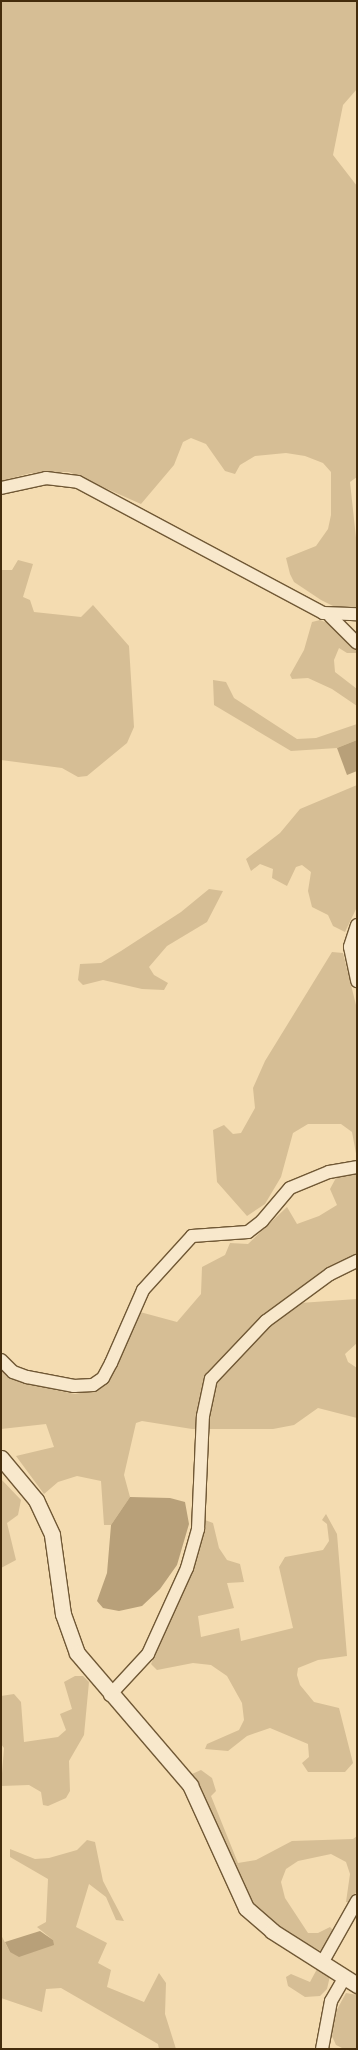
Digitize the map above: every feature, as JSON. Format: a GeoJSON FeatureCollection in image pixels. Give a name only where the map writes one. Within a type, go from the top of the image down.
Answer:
{"type":"FeatureCollection","features":[{"type":"Feature","properties":{"kind":"street"},"geometry":{"type":"LineString","coordinates":[[1,488],[46,478],[78,482],[330,616],[357,643]]}},
{"type":"Feature","properties":{"kind":"street"},"geometry":{"type":"LineString","coordinates":[[330,616],[357,614]]}},
{"type":"Feature","properties":{"kind":"street"},"geometry":{"type":"LineString","coordinates":[[357,925],[350,947],[357,981]]}},
{"type":"Feature","properties":{"kind":"street"},"geometry":{"type":"LineString","coordinates":[[1,1360],[14,1372],[27,1377],[74,1386],[93,1385],[103,1378],[111,1363],[143,1290],[192,1236],[248,1232],[290,1188],[335,1170],[357,1167]]}},
{"type":"Feature","properties":{"kind":"street"},"geometry":{"type":"LineString","coordinates":[[110,1695],[148,1654],[187,1568],[198,1529],[203,1416],[211,1379],[266,1320],[330,1274],[357,1261]]}},
{"type":"Feature","properties":{"kind":"street"},"geometry":{"type":"LineString","coordinates":[[1,1458],[25,1484],[45,1516],[57,1558],[67,1628],[77,1653],[110,1695],[190,1785],[246,1908],[266,1927],[351,1981],[331,2001],[322,2049]]}},
{"type":"Feature","properties":{"kind":"street"},"geometry":{"type":"LineString","coordinates":[[322,1963],[357,1901]]}},
{"type":"Feature","properties":{"kind":"shaded area"},"geometry":{"type":"Polygon","coordinates":[[[1,1],[357,1],[357,89],[343,105],[333,155],[357,186],[357,477],[350,482],[357,547],[357,609],[335,607],[321,600],[294,582],[290,574],[286,558],[316,546],[328,529],[331,515],[331,472],[323,463],[305,456],[286,453],[255,456],[240,465],[235,474],[225,471],[206,444],[191,438],[183,442],[174,465],[141,504],[69,472],[31,473],[1,481],[1,1]]]}},
{"type":"Feature","properties":{"kind":"shaded area"},"geometry":{"type":"Polygon","coordinates":[[[18,560],[33,564],[23,597],[30,600],[34,612],[81,617],[93,605],[129,646],[134,727],[127,743],[87,776],[78,777],[62,768],[1,760],[1,570],[12,570],[18,560]]]}},
{"type":"Feature","properties":{"kind":"shaded area"},"geometry":{"type":"Polygon","coordinates":[[[320,620],[335,626],[357,650],[357,653],[347,653],[339,648],[334,660],[335,672],[357,689],[357,706],[332,689],[308,678],[292,679],[290,675],[304,650],[312,622],[320,620]]]}},
{"type":"Feature","properties":{"kind":"shaded area"},"geometry":{"type":"Polygon","coordinates":[[[213,680],[226,682],[234,698],[297,739],[316,738],[357,724],[357,740],[337,748],[291,751],[214,705],[213,680]]]}},
{"type":"Feature","properties":{"kind":"shaded area"},"geometry":{"type":"Polygon","coordinates":[[[357,740],[357,771],[347,775],[337,748],[357,740]]]}},
{"type":"Feature","properties":{"kind":"shaded area"},"geometry":{"type":"Polygon","coordinates":[[[357,785],[357,907],[345,932],[333,926],[328,915],[312,907],[308,891],[311,872],[302,865],[296,867],[287,886],[272,878],[273,869],[260,864],[251,871],[246,859],[280,833],[300,809],[357,785]]]}},
{"type":"Feature","properties":{"kind":"shaded area"},"geometry":{"type":"Polygon","coordinates":[[[209,889],[223,891],[207,922],[167,946],[149,967],[154,975],[168,983],[164,990],[142,989],[103,980],[83,985],[78,980],[80,964],[101,963],[181,912],[209,889]]]}},
{"type":"Feature","properties":{"kind":"shaded area"},"geometry":{"type":"Polygon","coordinates":[[[332,952],[343,953],[357,1009],[357,1159],[352,1132],[341,1124],[308,1124],[293,1133],[281,1177],[265,1204],[247,1216],[217,1182],[213,1130],[224,1125],[233,1134],[241,1133],[255,1108],[253,1088],[265,1061],[332,952]]]}},
{"type":"Feature","properties":{"kind":"shaded area"},"geometry":{"type":"Polygon","coordinates":[[[357,1173],[357,1258],[300,1303],[357,1299],[357,1343],[345,1354],[348,1362],[357,1368],[357,1418],[318,1408],[294,1425],[273,1429],[192,1429],[142,1421],[136,1423],[124,1475],[130,1497],[111,1525],[104,1525],[101,1481],[77,1476],[58,1482],[44,1494],[16,1456],[54,1447],[46,1424],[1,1429],[1,1370],[14,1378],[55,1390],[75,1394],[100,1389],[109,1381],[140,1312],[177,1322],[201,1294],[202,1267],[225,1255],[230,1243],[248,1244],[287,1207],[297,1224],[319,1216],[337,1205],[330,1189],[337,1176],[357,1173]]]}},
{"type":"Feature","properties":{"kind":"shaded area"},"geometry":{"type":"Polygon","coordinates":[[[1,1479],[21,1500],[18,1515],[7,1523],[16,1560],[1,1568],[1,1479]]]}},
{"type":"Feature","properties":{"kind":"shaded area"},"geometry":{"type":"Polygon","coordinates":[[[130,1497],[170,1498],[185,1502],[189,1524],[177,1565],[160,1589],[142,1606],[119,1611],[103,1608],[97,1601],[107,1573],[111,1525],[130,1497]]]}},
{"type":"Feature","properties":{"kind":"shaded area"},"geometry":{"type":"Polygon","coordinates":[[[326,1514],[337,1534],[347,1656],[318,1660],[298,1668],[297,1675],[300,1685],[314,1702],[339,1708],[353,1763],[345,1772],[308,1772],[302,1763],[309,1757],[308,1744],[270,1728],[247,1736],[228,1751],[205,1749],[207,1744],[239,1730],[244,1720],[242,1703],[227,1676],[211,1665],[193,1663],[157,1670],[151,1664],[192,1566],[205,1520],[213,1523],[219,1548],[227,1560],[240,1564],[244,1582],[227,1583],[234,1608],[198,1616],[201,1637],[239,1628],[241,1641],[293,1628],[279,1567],[285,1557],[323,1550],[329,1541],[327,1524],[322,1520],[326,1514]]]}},
{"type":"Feature","properties":{"kind":"shaded area"},"geometry":{"type":"Polygon","coordinates":[[[75,1676],[83,1676],[89,1682],[84,1735],[69,1761],[70,1791],[66,1798],[48,1806],[43,1805],[41,1792],[29,1785],[1,1786],[4,1748],[1,1744],[1,1696],[14,1694],[21,1702],[24,1742],[58,1737],[66,1730],[60,1714],[72,1709],[64,1682],[75,1676]]]}},
{"type":"Feature","properties":{"kind":"shaded area"},"geometry":{"type":"Polygon","coordinates":[[[201,1770],[212,1778],[216,1791],[211,1796],[238,1863],[256,1860],[292,1841],[353,1839],[357,1836],[357,1889],[352,1903],[346,1902],[350,1874],[346,1862],[331,1854],[298,1861],[286,1869],[281,1882],[285,1898],[308,1933],[318,1933],[330,1927],[335,1932],[323,1952],[282,1932],[250,1902],[192,1774],[201,1770]]]}},
{"type":"Feature","properties":{"kind":"shaded area"},"geometry":{"type":"Polygon","coordinates":[[[87,1840],[95,1842],[103,1881],[124,1921],[116,1920],[106,1897],[89,1884],[76,1927],[107,1943],[98,1963],[111,1970],[107,1987],[144,2002],[159,1973],[166,1983],[165,2014],[176,2049],[159,2049],[158,2044],[61,1988],[46,1989],[42,2012],[1,1998],[1,1935],[10,1952],[53,1940],[37,1927],[46,1922],[48,1879],[10,1857],[10,1849],[35,1859],[49,1858],[77,1850],[87,1840]]]}},
{"type":"Feature","properties":{"kind":"shaded area"},"geometry":{"type":"Polygon","coordinates":[[[40,1931],[53,1940],[54,1945],[19,1957],[10,1952],[5,1942],[40,1931]]]}},
{"type":"Feature","properties":{"kind":"shaded area"},"geometry":{"type":"Polygon","coordinates":[[[317,1969],[330,1976],[327,1989],[320,1996],[305,1997],[288,1986],[286,1977],[291,1974],[310,1982],[317,1969]]]}},
{"type":"Feature","properties":{"kind":"shaded area"},"geometry":{"type":"Polygon","coordinates":[[[346,1993],[357,1995],[357,2049],[344,2049],[336,2045],[332,2036],[334,2015],[346,1993]]]}}]}
